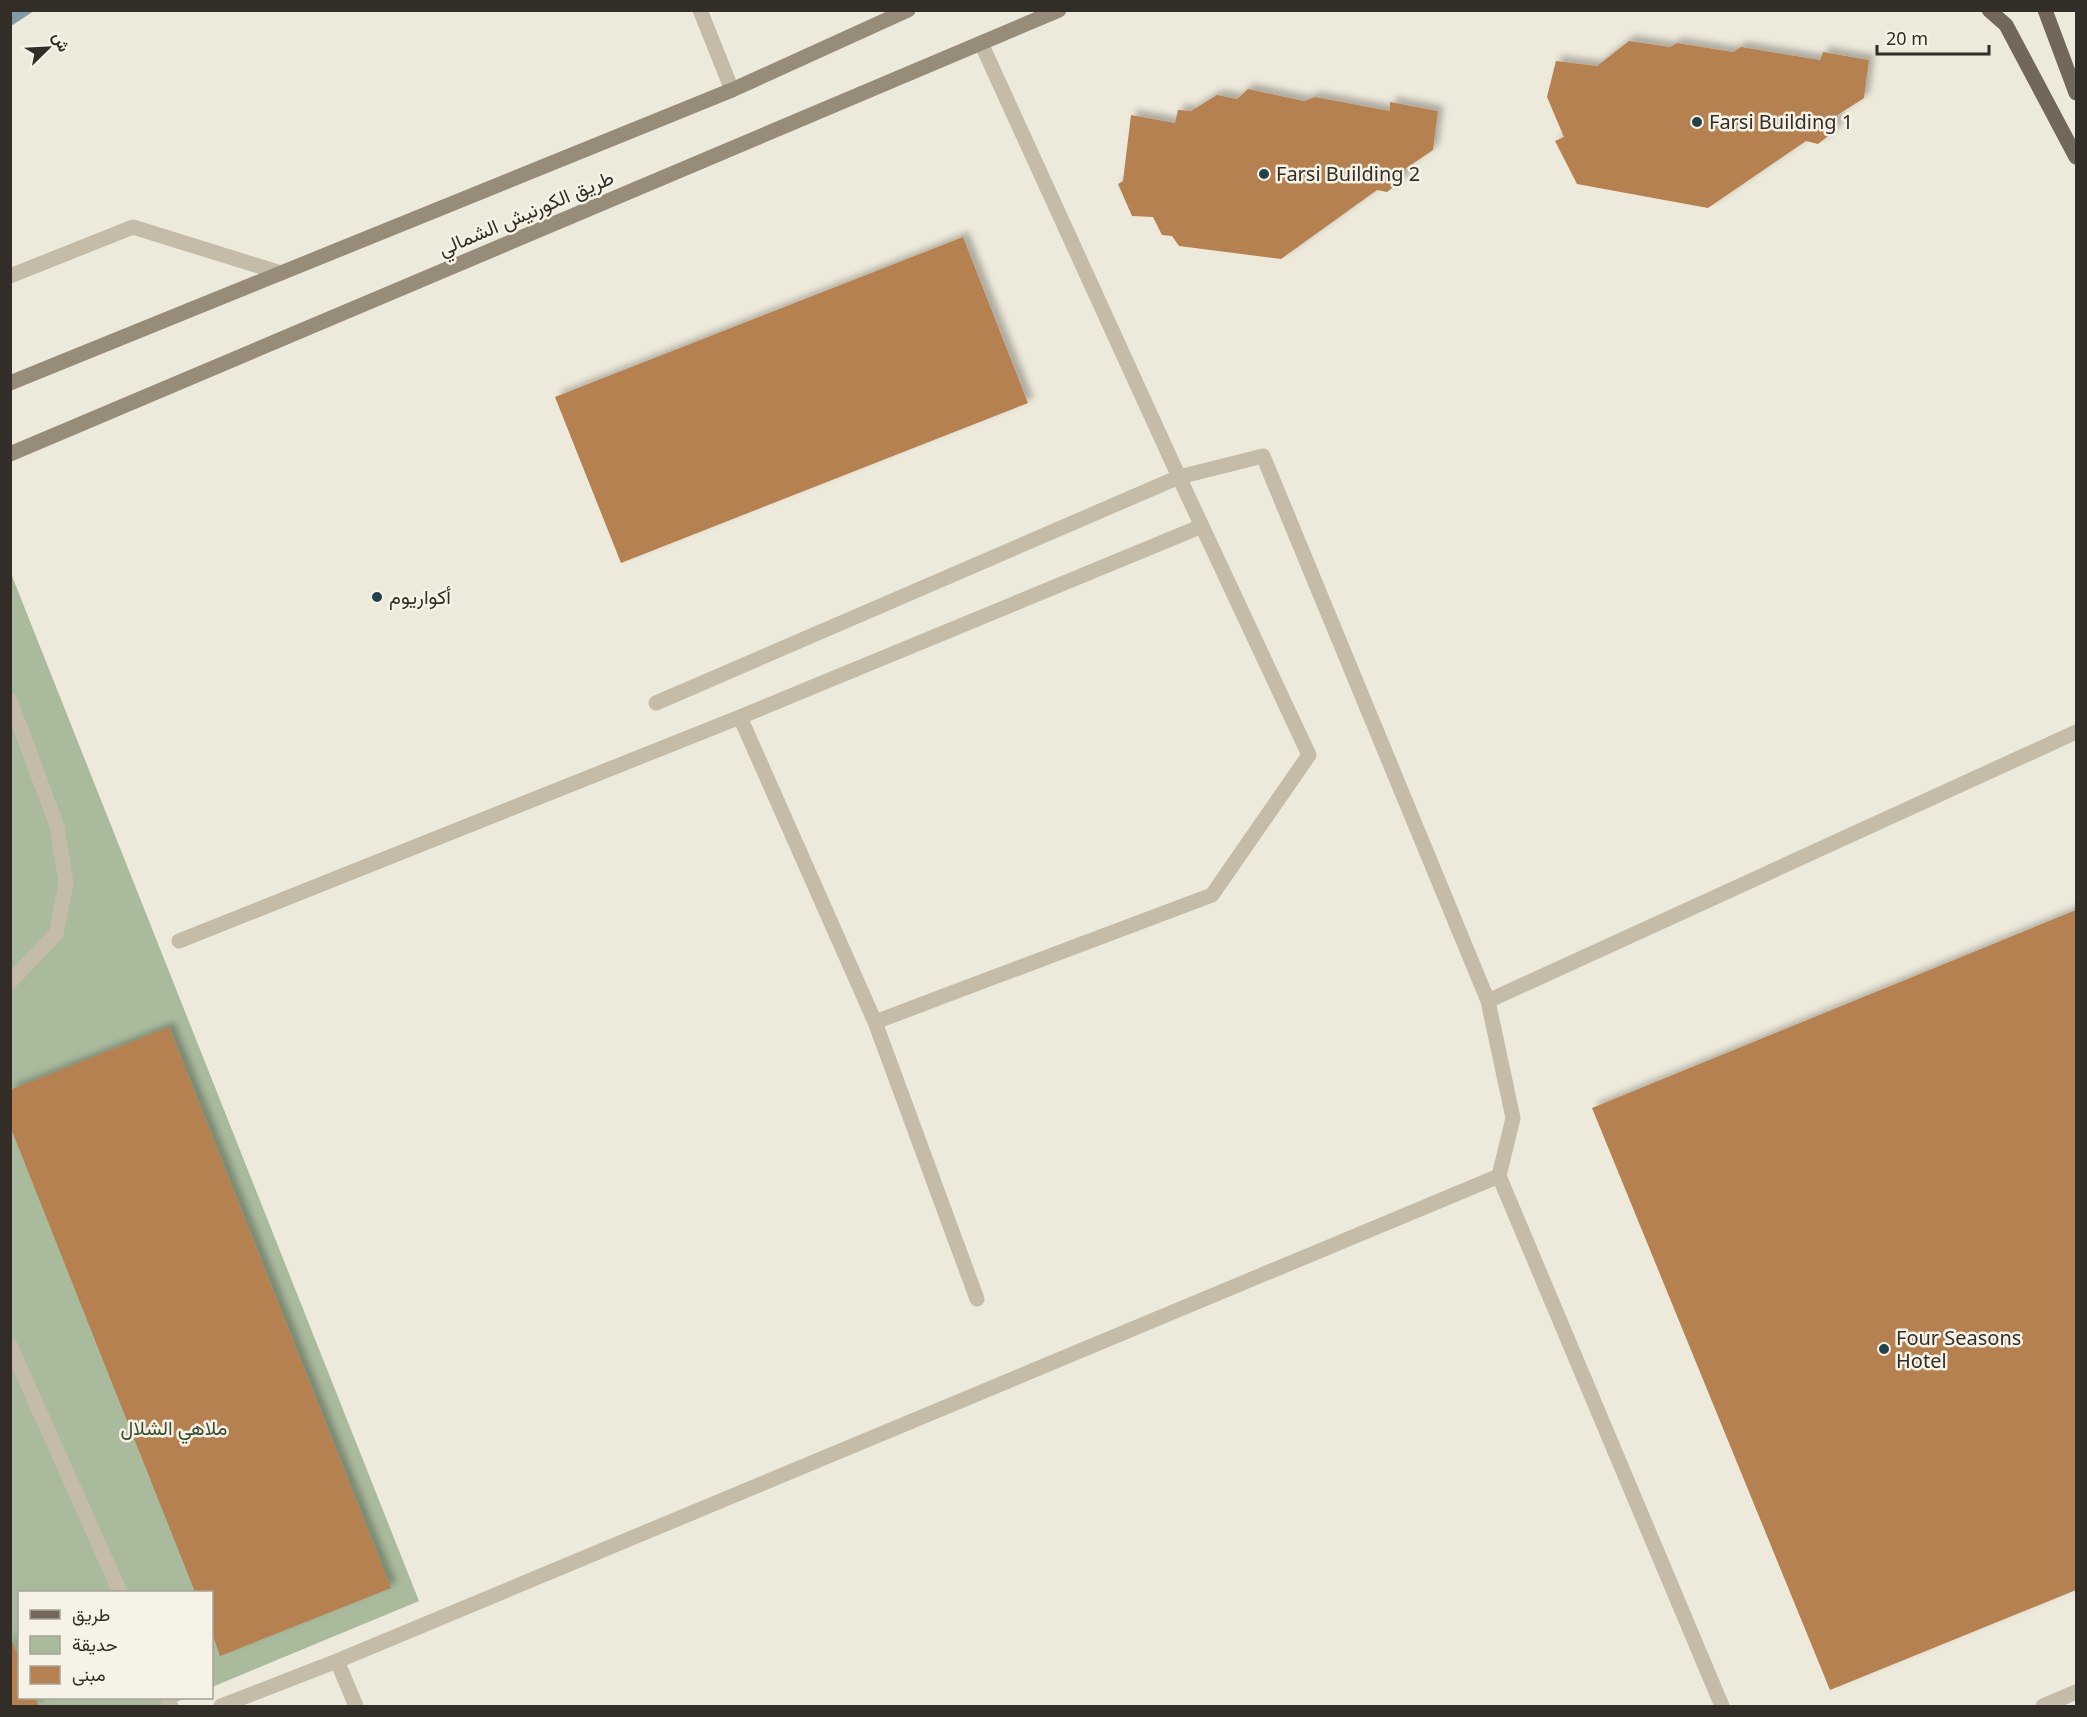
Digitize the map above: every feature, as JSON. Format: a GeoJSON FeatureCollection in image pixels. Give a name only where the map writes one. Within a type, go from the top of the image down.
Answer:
{"type":"FeatureCollection","features":[{"type":"Feature","properties":{"kind":"main road","name":"طريق الكورنيش الشمالي"},"geometry":{"type":"LineString","coordinates":[[10,383],[732,90],[908,10]]}},
{"type":"Feature","properties":{"kind":"main road","name":"طريق الكورنيش الشمالي"},"geometry":{"type":"LineString","coordinates":[[10,454],[1059,10]]}},
{"type":"Feature","properties":{"kind":"main road"},"geometry":{"type":"LineString","coordinates":[[1989,10],[2006,25],[2076,158]]}},
{"type":"Feature","properties":{"kind":"main road"},"geometry":{"type":"LineString","coordinates":[[2045,10],[2076,93]]}},
{"type":"Feature","properties":{"kind":"street"},"geometry":{"type":"LineString","coordinates":[[700,10],[732,90]]}},
{"type":"Feature","properties":{"kind":"street"},"geometry":{"type":"LineString","coordinates":[[875,1022],[1212,895],[1309,755],[981,43]]}},
{"type":"Feature","properties":{"kind":"street"},"geometry":{"type":"LineString","coordinates":[[10,276],[133,227],[281,273]]}},
{"type":"Feature","properties":{"kind":"street"},"geometry":{"type":"LineString","coordinates":[[656,703],[1179,477],[1263,456],[1488,1001],[1513,1118],[1499,1176],[1722,1707]]}},
{"type":"Feature","properties":{"kind":"street"},"geometry":{"type":"LineString","coordinates":[[179,941],[740,717],[1202,526]]}},
{"type":"Feature","properties":{"kind":"street"},"geometry":{"type":"LineString","coordinates":[[10,700],[57,826],[66,883],[56,934],[10,982]]}},
{"type":"Feature","properties":{"kind":"street"},"geometry":{"type":"LineString","coordinates":[[740,717],[875,1022],[977,1299]]}},
{"type":"Feature","properties":{"kind":"street"},"geometry":{"type":"LineString","coordinates":[[1488,1001],[2076,732]]}},
{"type":"Feature","properties":{"kind":"street"},"geometry":{"type":"LineString","coordinates":[[221,1707],[337,1661],[1499,1176]]}},
{"type":"Feature","properties":{"kind":"street"},"geometry":{"type":"LineString","coordinates":[[10,1346],[119,1591]]}},
{"type":"Feature","properties":{"kind":"street"},"geometry":{"type":"LineString","coordinates":[[337,1661],[356,1707]]}},
{"type":"Feature","properties":{"kind":"street"},"geometry":{"type":"LineString","coordinates":[[2043,1707],[2076,1692]]}},
{"type":"Feature","properties":{"kind":"green space","name":"ملاهي الشلال"},"geometry":{"type":"Polygon","coordinates":[[[10,571],[419,1601],[213,1687],[213,1591],[18,1591],[18,1699],[183,1699],[164,1706],[11,1706],[10,571]]]}},
{"type":"Feature","properties":{"kind":"water"},"geometry":{"type":"Polygon","coordinates":[[[11,10],[34,10],[34,11],[11,26],[11,10]]]}},
{"type":"Feature","properties":{"kind":"building","name":"Farsi Building 1"},"geometry":{"type":"Polygon","coordinates":[[[1629,41],[1670,47],[1677,43],[1733,52],[1741,47],[1820,60],[1823,52],[1869,60],[1864,98],[1836,116],[1837,129],[1818,144],[1806,141],[1708,208],[1577,184],[1555,141],[1564,137],[1547,97],[1556,61],[1597,66],[1629,41]]]}},
{"type":"Feature","properties":{"kind":"building","name":"Farsi Building 2"},"geometry":{"type":"Polygon","coordinates":[[[1248,89],[1304,101],[1315,97],[1390,111],[1390,102],[1438,111],[1433,150],[1405,169],[1404,179],[1387,192],[1377,190],[1281,259],[1179,246],[1172,236],[1162,235],[1153,217],[1132,216],[1118,184],[1123,181],[1131,115],[1175,123],[1178,110],[1191,111],[1217,95],[1237,99],[1248,89]]]}},
{"type":"Feature","properties":{"kind":"building"},"geometry":{"type":"Polygon","coordinates":[[[963,237],[1028,403],[621,563],[555,397],[963,237]]]}},
{"type":"Feature","properties":{"kind":"building","name":"Four Seasons Hotel"},"geometry":{"type":"Polygon","coordinates":[[[2076,910],[2076,1590],[1830,1690],[1592,1108],[2076,910]]]}},
{"type":"Feature","properties":{"kind":"building"},"geometry":{"type":"Polygon","coordinates":[[[169,1027],[391,1588],[220,1656],[213,1636],[213,1591],[195,1591],[10,1126],[10,1090],[169,1027]]]}},
{"type":"Feature","properties":{"kind":"building"},"geometry":{"type":"Polygon","coordinates":[[[10,1637],[18,1655],[18,1699],[36,1699],[39,1706],[10,1706],[10,1637]]]}},
{"type":"Feature","properties":{"kind":"place","name":"Farsi Building 1"},"geometry":{"type":"Point","coordinates":[1697,122]}},
{"type":"Feature","properties":{"kind":"place","name":"Farsi Building 2"},"geometry":{"type":"Point","coordinates":[1264,174]}},
{"type":"Feature","properties":{"kind":"place","name":"أكواريوم"},"geometry":{"type":"Point","coordinates":[377,597]}},
{"type":"Feature","properties":{"kind":"place","name":"Four Seasons Hotel"},"geometry":{"type":"Point","coordinates":[1884,1349]}}]}
